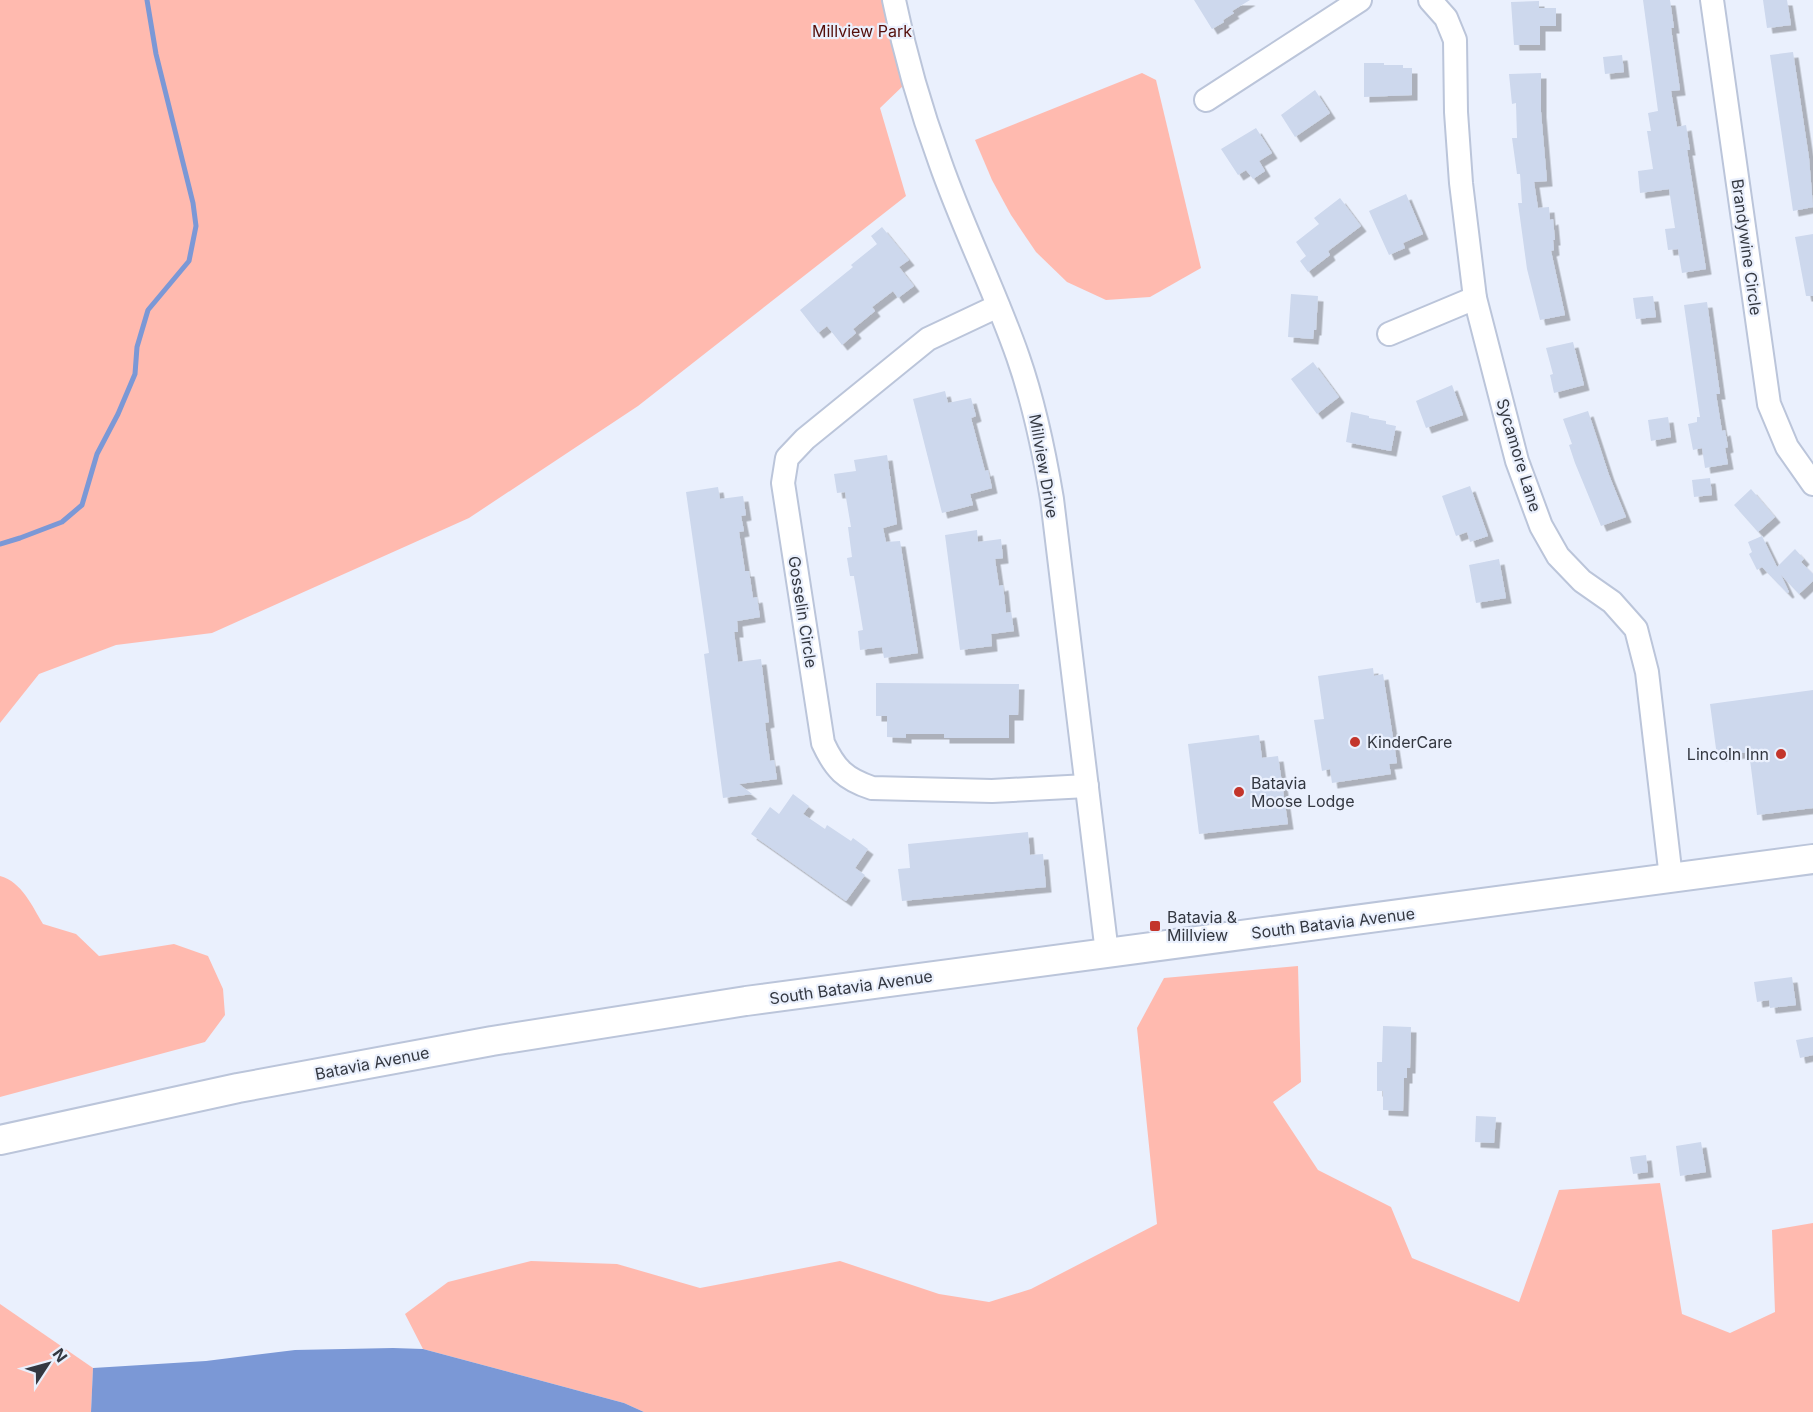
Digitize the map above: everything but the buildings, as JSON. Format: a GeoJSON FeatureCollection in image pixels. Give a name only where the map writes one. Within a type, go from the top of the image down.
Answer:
{"type":"FeatureCollection","features":[{"type":"Feature","properties":{"kind":"main road","name":"South Batavia Avenue"},"geometry":{"type":"LineString","coordinates":[[746,1001],[1813,859]]}},
{"type":"Feature","properties":{"kind":"main road","name":"Batavia Avenue"},"geometry":{"type":"LineString","coordinates":[[0,1140],[238,1088],[480,1043],[746,1001]]}},
{"type":"Feature","properties":{"kind":"street","name":"Millview Drive"},"geometry":{"type":"LineString","coordinates":[[894,0],[920,102],[940,163],[1018,356],[1044,452],[1052,499],[1107,953]]}},
{"type":"Feature","properties":{"kind":"street"},"geometry":{"type":"LineString","coordinates":[[1206,100],[1360,0]]}},
{"type":"Feature","properties":{"kind":"street","name":"Brandywine Circle"},"geometry":{"type":"LineString","coordinates":[[1712,0],[1769,404],[1787,447],[1813,484]]}},
{"type":"Feature","properties":{"kind":"street","name":"Sycamore Lane"},"geometry":{"type":"LineString","coordinates":[[1431,1],[1446,18],[1455,40],[1456,112],[1461,183],[1475,298],[1517,460],[1541,526],[1558,556],[1582,581],[1612,602],[1636,629],[1647,672],[1671,878]]}},
{"type":"Feature","properties":{"kind":"street"},"geometry":{"type":"LineString","coordinates":[[1389,334],[1475,298]]}},
{"type":"Feature","properties":{"kind":"street","name":"Gosselin Circle"},"geometry":{"type":"LineString","coordinates":[[998,306],[928,339],[805,439],[787,458],[783,483],[823,743],[841,773],[855,782],[872,788],[992,791],[1087,786]]}},
{"type":"Feature","properties":{"kind":"green space","name":"Millview Park"},"geometry":{"type":"Polygon","coordinates":[[[0,0],[888,0],[906,83],[880,108],[906,196],[638,406],[469,518],[212,633],[116,645],[39,674],[0,723],[0,0]]]}},
{"type":"Feature","properties":{"kind":"green space"},"geometry":{"type":"Polygon","coordinates":[[[1142,73],[1156,80],[1201,268],[1150,297],[1106,300],[1067,282],[1036,252],[1011,215],[992,180],[975,140],[1142,73]]]}},
{"type":"Feature","properties":{"kind":"green space"},"geometry":{"type":"Polygon","coordinates":[[[0,876],[8,879],[20,889],[43,924],[76,934],[99,956],[174,944],[208,956],[223,989],[225,1015],[205,1042],[0,1097],[0,876]]]}},
{"type":"Feature","properties":{"kind":"green space"},"geometry":{"type":"Polygon","coordinates":[[[1298,966],[1301,1082],[1273,1102],[1318,1170],[1391,1207],[1412,1258],[1519,1302],[1559,1190],[1660,1183],[1682,1314],[1730,1333],[1775,1312],[1772,1230],[1813,1223],[1813,1412],[644,1412],[624,1403],[423,1349],[405,1314],[448,1282],[531,1261],[617,1264],[700,1288],[840,1261],[939,1294],[989,1302],[1031,1289],[1157,1224],[1137,1028],[1164,978],[1298,966]]]}},
{"type":"Feature","properties":{"kind":"green space"},"geometry":{"type":"Polygon","coordinates":[[[0,1304],[93,1368],[91,1412],[0,1412],[0,1304]]]}},
{"type":"Feature","properties":{"kind":"water"},"geometry":{"type":"Polygon","coordinates":[[[423,1349],[624,1403],[644,1412],[91,1412],[93,1368],[206,1361],[295,1350],[423,1349]]]}},
{"type":"Feature","properties":{"kind":"waterway"},"geometry":{"type":"LineString","coordinates":[[0,544],[62,522],[82,505],[97,454],[118,414],[135,374],[137,347],[148,310],[189,261],[196,226],[193,203],[156,54],[147,0]]}},
{"type":"Feature","properties":{"kind":"place","name":"KinderCare"},"geometry":{"type":"Point","coordinates":[1355,742]}},
{"type":"Feature","properties":{"kind":"place","name":"Lincoln Inn"},"geometry":{"type":"Point","coordinates":[1781,754]}},
{"type":"Feature","properties":{"kind":"place","name":"Batavia Moose Lodge"},"geometry":{"type":"Point","coordinates":[1239,792]}},
{"type":"Feature","properties":{"kind":"place","name":"Batavia & Millview"},"geometry":{"type":"Point","coordinates":[1155,926]}}]}
